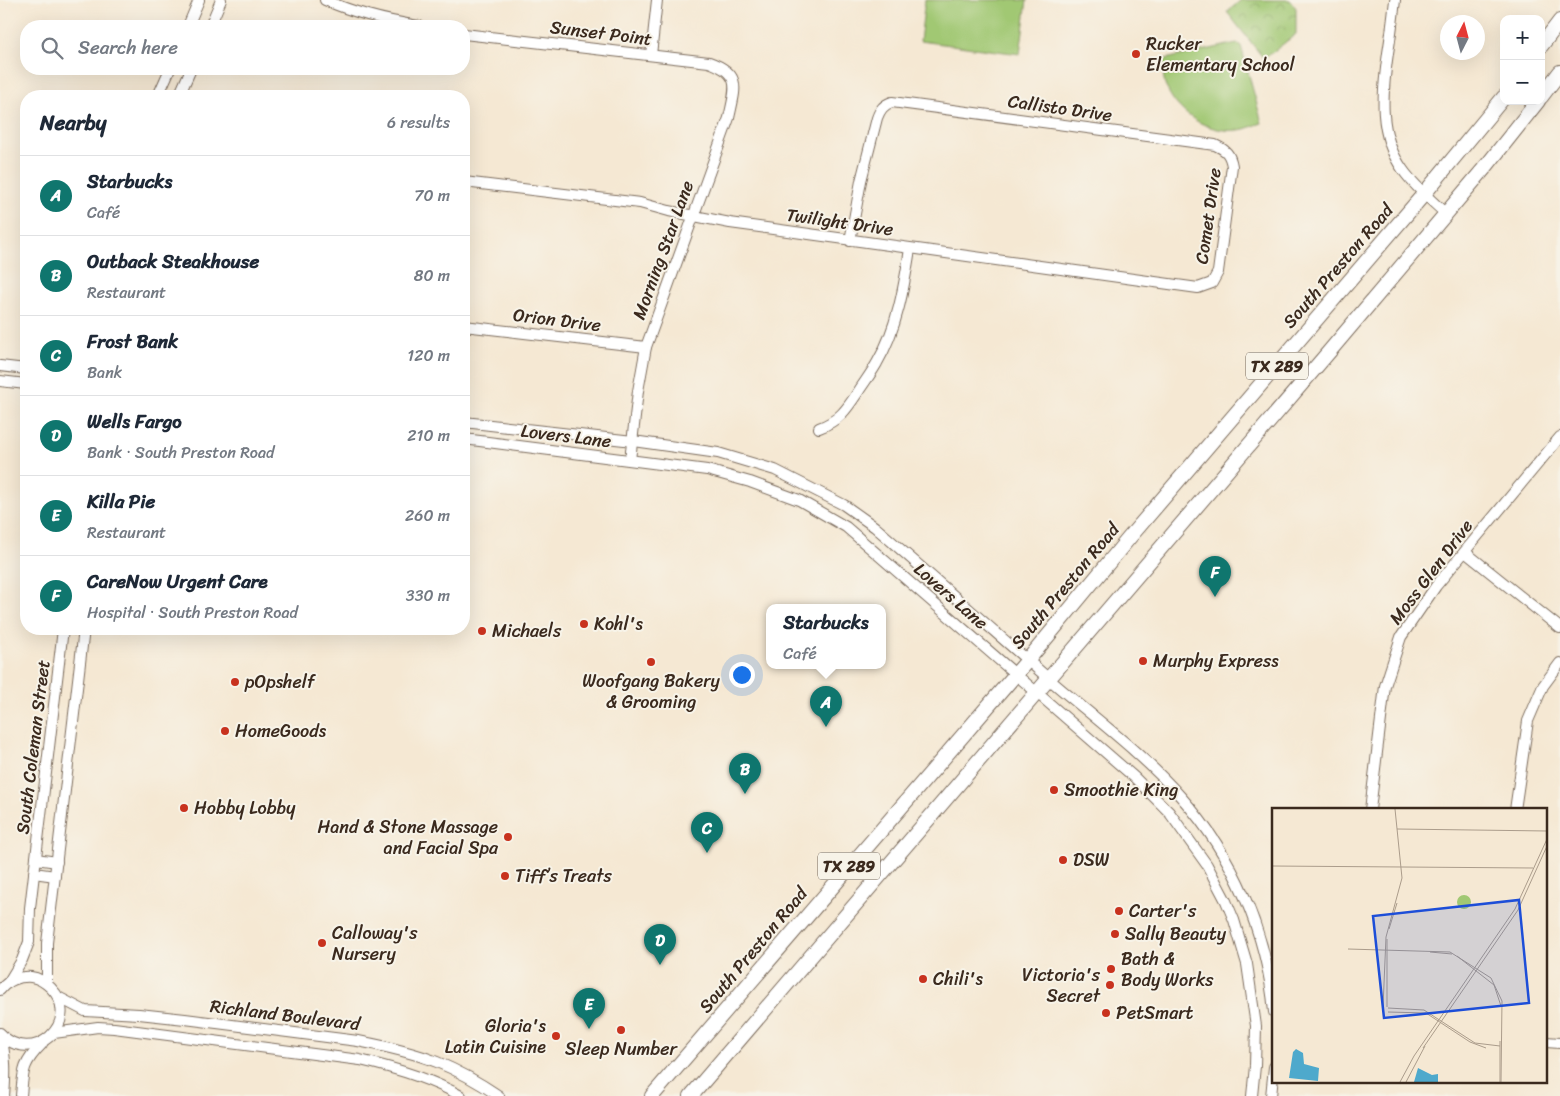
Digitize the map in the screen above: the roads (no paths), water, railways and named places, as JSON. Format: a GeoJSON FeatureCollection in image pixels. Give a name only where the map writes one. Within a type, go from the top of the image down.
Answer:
{"type":"FeatureCollection","features":[{"type":"Feature","properties":{"kind":"main road"},"geometry":{"type":"LineString","coordinates":[[1545,41],[1560,21]]}},
{"type":"Feature","properties":{"kind":"main road"},"geometry":{"type":"LineString","coordinates":[[1545,92],[1560,72]]}},
{"type":"Feature","properties":{"kind":"main road","name":"South Preston Road"},"geometry":{"type":"LineString","coordinates":[[652,1096],[1028,660],[1500,102]]}},
{"type":"Feature","properties":{"kind":"main road","name":"TX 289"},"geometry":{"type":"LineString","coordinates":[[691,1096],[1446,214],[1535,105]]}},
{"type":"Feature","properties":{"kind":"street"},"geometry":{"type":"LineString","coordinates":[[191,20],[199,0]]}},
{"type":"Feature","properties":{"kind":"street"},"geometry":{"type":"LineString","coordinates":[[213,20],[221,0]]}},
{"type":"Feature","properties":{"kind":"street"},"geometry":{"type":"LineString","coordinates":[[325,0],[337,6],[386,20]]}},
{"type":"Feature","properties":{"kind":"street"},"geometry":{"type":"LineString","coordinates":[[651,55],[657,0]]}},
{"type":"Feature","properties":{"kind":"street"},"geometry":{"type":"LineString","coordinates":[[1395,0],[1384,82],[1383,117],[1388,141],[1404,172],[1446,214]]}},
{"type":"Feature","properties":{"kind":"street","name":"Sunset Point"},"geometry":{"type":"LineString","coordinates":[[470,35],[709,62],[722,66],[731,74]]}},
{"type":"Feature","properties":{"kind":"street","name":"Morning Star Lane"},"geometry":{"type":"LineString","coordinates":[[630,460],[638,391],[646,347],[729,118],[735,88],[731,74]]}},
{"type":"Feature","properties":{"kind":"street"},"geometry":{"type":"LineString","coordinates":[[161,90],[167,75]]}},
{"type":"Feature","properties":{"kind":"street"},"geometry":{"type":"LineString","coordinates":[[182,90],[188,75]]}},
{"type":"Feature","properties":{"kind":"street","name":"Callisto Drive"},"geometry":{"type":"LineString","coordinates":[[850,241],[861,181],[876,118],[885,105],[892,102],[1215,145],[1223,148],[1228,153]]}},
{"type":"Feature","properties":{"kind":"street","name":"Comet Drive"},"geometry":{"type":"LineString","coordinates":[[1212,283],[1218,272],[1232,166],[1228,153]]}},
{"type":"Feature","properties":{"kind":"street","name":"Twilight Drive"},"geometry":{"type":"LineString","coordinates":[[470,183],[640,203],[730,223],[850,241],[1198,288],[1212,283]]}},
{"type":"Feature","properties":{"kind":"street"},"geometry":{"type":"LineString","coordinates":[[819,428],[833,423],[848,408],[878,362],[891,331],[903,293],[910,249]]}},
{"type":"Feature","properties":{"kind":"street","name":"Orion Drive"},"geometry":{"type":"LineString","coordinates":[[470,327],[646,347]]}},
{"type":"Feature","properties":{"kind":"street"},"geometry":{"type":"LineString","coordinates":[[0,366],[20,368]]}},
{"type":"Feature","properties":{"kind":"street"},"geometry":{"type":"LineString","coordinates":[[0,381],[20,383]]}},
{"type":"Feature","properties":{"kind":"street","name":"Lovers Lane"},"geometry":{"type":"LineString","coordinates":[[470,423],[718,453],[775,470],[844,505],[875,527],[1161,777],[1185,802],[1224,857],[1251,913],[1268,968],[1272,997]]}},
{"type":"Feature","properties":{"kind":"street","name":"Moss Glen Drive"},"geometry":{"type":"LineString","coordinates":[[1370,808],[1385,686],[1401,637],[1436,586],[1560,437]]}},
{"type":"Feature","properties":{"kind":"street","name":"Lovers Lane"},"geometry":{"type":"LineString","coordinates":[[470,439],[707,470],[750,482],[799,500],[846,527],[1134,777],[1169,812],[1207,865],[1226,901],[1241,941],[1251,984],[1256,1026],[1256,1053],[1252,1096]]}},
{"type":"Feature","properties":{"kind":"street"},"geometry":{"type":"LineString","coordinates":[[1465,552],[1560,628]]}},
{"type":"Feature","properties":{"kind":"street","name":"South Coleman Street"},"geometry":{"type":"LineString","coordinates":[[2,987],[22,960],[29,942],[30,908],[62,635]]}},
{"type":"Feature","properties":{"kind":"street","name":"South Coleman Street"},"geometry":{"type":"LineString","coordinates":[[47,984],[47,943],[83,635]]}},
{"type":"Feature","properties":{"kind":"street"},"geometry":{"type":"LineString","coordinates":[[1515,808],[1528,721],[1543,686],[1560,663]]}},
{"type":"Feature","properties":{"kind":"street"},"geometry":{"type":"LineString","coordinates":[[36,859],[56,862]]}},
{"type":"Feature","properties":{"kind":"street"},"geometry":{"type":"LineString","coordinates":[[34,873],[55,876]]}},
{"type":"Feature","properties":{"kind":"street"},"geometry":{"type":"LineString","coordinates":[[2,987],[18,978],[30,977],[42,980],[58,997],[61,1006],[61,1016],[54,1033],[31,1055],[26,1063],[23,1072],[21,1096]]}},
{"type":"Feature","properties":{"kind":"street","name":"Richland Boulevard"},"geometry":{"type":"LineString","coordinates":[[58,997],[85,1011],[138,1014],[358,1041],[382,1046],[437,1062],[499,1096]]}},
{"type":"Feature","properties":{"kind":"street"},"geometry":{"type":"LineString","coordinates":[[220,1042],[221,1024]]}},
{"type":"Feature","properties":{"kind":"street","name":"Richland Boulevard"},"geometry":{"type":"LineString","coordinates":[[54,1033],[98,1027],[114,1028],[360,1060],[400,1070],[461,1096]]}},
{"type":"Feature","properties":{"kind":"street"},"geometry":{"type":"LineString","coordinates":[[1,1034],[10,1042],[22,1046],[34,1045],[45,1041]]}},
{"type":"Feature","properties":{"kind":"street"},"geometry":{"type":"LineString","coordinates":[[1,1034],[6,1072],[4,1096]]}},
{"type":"Feature","properties":{"kind":"place","name":"Rucker Elementary School"},"geometry":{"type":"Point","coordinates":[1136,54]}},
{"type":"Feature","properties":{"kind":"place","name":"CareNow Urgent Care"},"geometry":{"type":"Point","coordinates":[1215,597]}},
{"type":"Feature","properties":{"kind":"place","name":"Kohl's"},"geometry":{"type":"Point","coordinates":[584,624]}},
{"type":"Feature","properties":{"kind":"place","name":"Michaels"},"geometry":{"type":"Point","coordinates":[482,631]}},
{"type":"Feature","properties":{"kind":"place","name":"Murphy Express"},"geometry":{"type":"Point","coordinates":[1143,661]}},
{"type":"Feature","properties":{"kind":"place","name":"Woofgang Bakery & Grooming"},"geometry":{"type":"Point","coordinates":[651,662]}},
{"type":"Feature","properties":{"kind":"place","name":"pOpshelf"},"geometry":{"type":"Point","coordinates":[235,682]}},
{"type":"Feature","properties":{"kind":"place","name":"Starbucks"},"geometry":{"type":"Point","coordinates":[826,727]}},
{"type":"Feature","properties":{"kind":"place","name":"HomeGoods"},"geometry":{"type":"Point","coordinates":[225,731]}},
{"type":"Feature","properties":{"kind":"place","name":"Smoothie King"},"geometry":{"type":"Point","coordinates":[1054,790]}},
{"type":"Feature","properties":{"kind":"place","name":"Outback Steakhouse"},"geometry":{"type":"Point","coordinates":[745,794]}},
{"type":"Feature","properties":{"kind":"place","name":"Hobby Lobby"},"geometry":{"type":"Point","coordinates":[184,808]}},
{"type":"Feature","properties":{"kind":"place","name":"Hand & Stone Massage and Facial Spa"},"geometry":{"type":"Point","coordinates":[508,837]}},
{"type":"Feature","properties":{"kind":"place","name":"Frost Bank"},"geometry":{"type":"Point","coordinates":[707,853]}},
{"type":"Feature","properties":{"kind":"place","name":"DSW"},"geometry":{"type":"Point","coordinates":[1063,860]}},
{"type":"Feature","properties":{"kind":"place","name":"Tiff’s Treats"},"geometry":{"type":"Point","coordinates":[505,876]}},
{"type":"Feature","properties":{"kind":"place","name":"Carter's"},"geometry":{"type":"Point","coordinates":[1119,911]}},
{"type":"Feature","properties":{"kind":"place","name":"Sally Beauty"},"geometry":{"type":"Point","coordinates":[1115,934]}},
{"type":"Feature","properties":{"kind":"place","name":"Calloway's Nursery"},"geometry":{"type":"Point","coordinates":[322,943]}},
{"type":"Feature","properties":{"kind":"place","name":"Wells Fargo"},"geometry":{"type":"Point","coordinates":[660,965]}},
{"type":"Feature","properties":{"kind":"place","name":"Bath & Body Works"},"geometry":{"type":"Point","coordinates":[1111,969]}},
{"type":"Feature","properties":{"kind":"place","name":"Chili's"},"geometry":{"type":"Point","coordinates":[923,979]}},
{"type":"Feature","properties":{"kind":"place","name":"Victoria's Secret"},"geometry":{"type":"Point","coordinates":[1110,985]}},
{"type":"Feature","properties":{"kind":"place","name":"PetSmart"},"geometry":{"type":"Point","coordinates":[1106,1013]}},
{"type":"Feature","properties":{"kind":"place","name":"Killa Pie"},"geometry":{"type":"Point","coordinates":[589,1029]}},
{"type":"Feature","properties":{"kind":"place","name":"Sleep Number"},"geometry":{"type":"Point","coordinates":[621,1030]}},
{"type":"Feature","properties":{"kind":"place","name":"Gloria's Latin Cuisine"},"geometry":{"type":"Point","coordinates":[556,1036]}}]}
